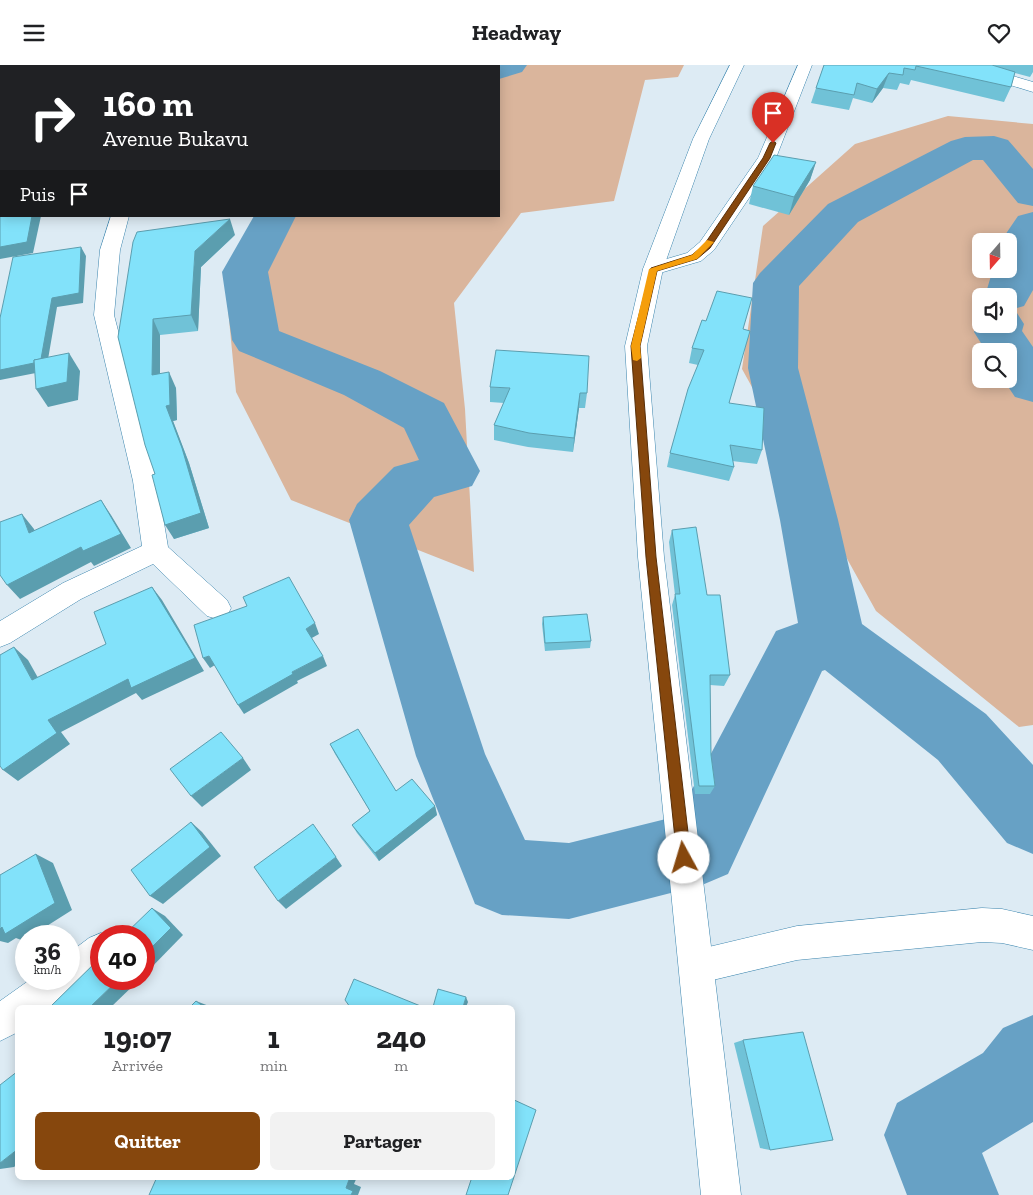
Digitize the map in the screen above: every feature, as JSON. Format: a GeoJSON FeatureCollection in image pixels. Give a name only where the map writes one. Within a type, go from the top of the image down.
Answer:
{"type":"FeatureCollection","features":[{"type":"Feature","properties":{"kind":"street"},"geometry":{"type":"LineString","coordinates":[[721,1195],[651,557],[636,346],[653,269],[701,139],[738,65]]}},
{"type":"Feature","properties":{"kind":"street"},"geometry":{"type":"LineString","coordinates":[[653,269],[694,257],[707,246],[767,158],[805,65]]}},
{"type":"Feature","properties":{"kind":"street"},"geometry":{"type":"LineString","coordinates":[[918,65],[989,75],[1033,87]]}},
{"type":"Feature","properties":{"kind":"street"},"geometry":{"type":"LineString","coordinates":[[120,217],[110,250],[104,315],[145,481],[156,551],[217,608]]}},
{"type":"Feature","properties":{"kind":"street"},"geometry":{"type":"LineString","coordinates":[[0,635],[72,591],[156,551]]}},
{"type":"Feature","properties":{"kind":"street"},"geometry":{"type":"LineString","coordinates":[[694,951],[982,925],[1017,929]]}},
{"type":"Feature","properties":{"kind":"street"},"geometry":{"type":"LineString","coordinates":[[25,1005],[46,990]]}},
{"type":"Feature","properties":{"kind":"street"},"geometry":{"type":"LineString","coordinates":[[0,1023],[15,1013]]}},
{"type":"Feature","properties":{"kind":"shaded area"},"geometry":{"type":"Polygon","coordinates":[[[500,65],[684,65],[678,77],[645,80],[614,201],[521,213],[454,303],[465,409],[474,572],[291,500],[236,392],[226,288],[272,217],[500,217],[500,65]]]}},
{"type":"Feature","properties":{"kind":"shaded area"},"geometry":{"type":"Polygon","coordinates":[[[948,116],[1033,124],[1033,725],[1019,727],[876,611],[742,369],[763,226],[855,144],[948,116]]]}},
{"type":"Feature","properties":{"kind":"building"},"geometry":{"type":"Polygon","coordinates":[[[824,65],[992,65],[1015,72],[1011,87],[916,66],[915,70],[904,68],[903,75],[889,73],[877,89],[857,83],[854,95],[816,88],[824,65]]]}},
{"type":"Feature","properties":{"kind":"building"},"geometry":{"type":"Polygon","coordinates":[[[774,155],[816,162],[794,197],[753,186],[774,155]]]}},
{"type":"Feature","properties":{"kind":"building"},"geometry":{"type":"Polygon","coordinates":[[[0,217],[32,217],[27,242],[0,247],[0,217]]]}},
{"type":"Feature","properties":{"kind":"building"},"geometry":{"type":"Polygon","coordinates":[[[230,219],[195,251],[191,315],[153,319],[152,375],[169,372],[170,405],[166,406],[182,448],[201,513],[165,525],[152,475],[155,474],[145,445],[118,337],[133,242],[137,232],[230,219]]]}},
{"type":"Feature","properties":{"kind":"building"},"geometry":{"type":"Polygon","coordinates":[[[81,247],[79,293],[52,298],[41,359],[34,360],[34,363],[0,370],[0,318],[13,257],[81,247]]]}},
{"type":"Feature","properties":{"kind":"building"},"geometry":{"type":"Polygon","coordinates":[[[717,291],[752,298],[743,329],[750,331],[729,403],[764,408],[762,450],[730,445],[734,467],[670,453],[688,389],[704,350],[692,348],[702,320],[706,321],[717,291]]]}},
{"type":"Feature","properties":{"kind":"building"},"geometry":{"type":"Polygon","coordinates":[[[496,350],[589,356],[587,393],[580,393],[574,438],[529,433],[494,425],[510,388],[490,387],[496,350]]]}},
{"type":"Feature","properties":{"kind":"building"},"geometry":{"type":"Polygon","coordinates":[[[69,353],[67,382],[36,389],[34,360],[69,353]]]}},
{"type":"Feature","properties":{"kind":"building"},"geometry":{"type":"Polygon","coordinates":[[[101,500],[121,534],[83,551],[81,547],[7,585],[0,575],[0,522],[22,514],[29,533],[101,500]]]}},
{"type":"Feature","properties":{"kind":"building"},"geometry":{"type":"Polygon","coordinates":[[[696,527],[707,595],[720,595],[730,675],[710,675],[711,755],[715,786],[699,786],[675,594],[680,594],[672,530],[696,527]]]}},
{"type":"Feature","properties":{"kind":"building"},"geometry":{"type":"Polygon","coordinates":[[[289,577],[315,623],[306,629],[323,656],[292,672],[293,674],[238,705],[209,656],[203,658],[194,625],[247,606],[243,597],[289,577]]]}},
{"type":"Feature","properties":{"kind":"building"},"geometry":{"type":"Polygon","coordinates":[[[152,587],[195,658],[131,688],[128,679],[48,720],[57,733],[3,770],[0,766],[0,655],[14,647],[32,680],[106,644],[94,612],[152,587]]]}},
{"type":"Feature","properties":{"kind":"building"},"geometry":{"type":"Polygon","coordinates":[[[587,614],[591,641],[545,643],[543,617],[587,614]]]}},
{"type":"Feature","properties":{"kind":"building"},"geometry":{"type":"Polygon","coordinates":[[[358,729],[396,791],[412,779],[435,806],[375,853],[352,825],[370,811],[330,744],[358,729]]]}},
{"type":"Feature","properties":{"kind":"building"},"geometry":{"type":"Polygon","coordinates":[[[221,732],[243,758],[191,796],[170,769],[221,732]]]}},
{"type":"Feature","properties":{"kind":"building"},"geometry":{"type":"Polygon","coordinates":[[[191,822],[210,847],[150,896],[131,870],[191,822]]]}},
{"type":"Feature","properties":{"kind":"building"},"geometry":{"type":"Polygon","coordinates":[[[313,824],[336,857],[278,901],[254,867],[313,824]]]}},
{"type":"Feature","properties":{"kind":"building"},"geometry":{"type":"Polygon","coordinates":[[[36,854],[55,903],[20,925],[15,925],[15,928],[5,934],[2,927],[0,929],[0,875],[36,854]]]}},
{"type":"Feature","properties":{"kind":"building"},"geometry":{"type":"Polygon","coordinates":[[[152,908],[171,928],[155,944],[155,925],[134,925],[152,908]]]}},
{"type":"Feature","properties":{"kind":"building"},"geometry":{"type":"Polygon","coordinates":[[[90,968],[90,990],[108,990],[92,1005],[52,1005],[67,990],[80,990],[80,978],[90,968]]]}},
{"type":"Feature","properties":{"kind":"building"},"geometry":{"type":"Polygon","coordinates":[[[354,979],[418,1005],[349,1005],[345,1000],[354,979]]]}},
{"type":"Feature","properties":{"kind":"building"},"geometry":{"type":"Polygon","coordinates":[[[438,989],[466,997],[464,1005],[434,1005],[438,989]]]}},
{"type":"Feature","properties":{"kind":"building"},"geometry":{"type":"Polygon","coordinates":[[[196,1001],[201,1005],[192,1005],[196,1001]]]}},
{"type":"Feature","properties":{"kind":"building"},"geometry":{"type":"Polygon","coordinates":[[[803,1032],[833,1140],[770,1150],[743,1040],[803,1032]]]}},
{"type":"Feature","properties":{"kind":"building"},"geometry":{"type":"Polygon","coordinates":[[[15,1073],[15,1151],[0,1163],[0,1085],[15,1073]]]}},
{"type":"Feature","properties":{"kind":"building"},"geometry":{"type":"Polygon","coordinates":[[[515,1100],[536,1110],[515,1174],[515,1100]]]}},
{"type":"Feature","properties":{"kind":"building"},"geometry":{"type":"Polygon","coordinates":[[[156,1180],[349,1180],[346,1188],[353,1191],[351,1195],[149,1195],[156,1180]]]}},
{"type":"Feature","properties":{"kind":"building"},"geometry":{"type":"Polygon","coordinates":[[[471,1180],[513,1180],[508,1195],[466,1195],[471,1180]]]}},
{"type":"Feature","properties":{"kind":"waterway"},"geometry":{"type":"LineString","coordinates":[[500,69],[510,65]]}},
{"type":"Feature","properties":{"kind":"waterway"},"geometry":{"type":"LineString","coordinates":[[833,639],[809,520],[773,368],[776,283],[843,213],[965,149],[994,148],[1033,194]]}},
{"type":"Feature","properties":{"kind":"waterway"},"geometry":{"type":"LineString","coordinates":[[274,217],[245,272],[256,340],[362,383],[425,416],[452,471],[414,482],[378,520],[451,756],[502,877],[569,881],[702,848],[799,651],[833,639]]}},
{"type":"Feature","properties":{"kind":"waterway"},"geometry":{"type":"LineString","coordinates":[[1010,288],[1025,238],[1033,225]]}},
{"type":"Feature","properties":{"kind":"waterway"},"geometry":{"type":"LineString","coordinates":[[999,333],[1033,385]]}},
{"type":"Feature","properties":{"kind":"waterway"},"geometry":{"type":"LineString","coordinates":[[833,639],[962,737],[1033,818]]}},
{"type":"Feature","properties":{"kind":"waterway"},"geometry":{"type":"LineString","coordinates":[[953,1195],[929,1135],[1014,1084],[1033,1058]]}},
{"type":"Feature","properties":{"kind":"slow traffic"},"geometry":{"type":"LineString","coordinates":[[637,358],[636,346],[653,269],[694,257],[710,242]]}},
{"type":"Feature","properties":{"kind":"route"},"geometry":{"type":"LineString","coordinates":[[684,858],[651,557],[636,346],[653,269],[694,257],[707,246],[767,158],[773,143]]}}]}
